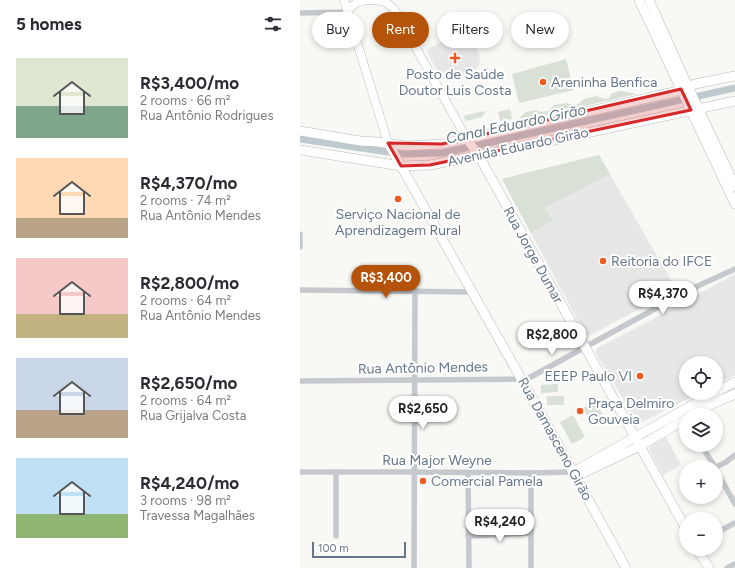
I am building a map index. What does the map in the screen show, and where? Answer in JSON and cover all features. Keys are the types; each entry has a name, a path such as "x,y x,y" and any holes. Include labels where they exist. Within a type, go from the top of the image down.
{"main road":[{"path":"639,0 735,186"},
{"path":"649,0 689,98 735,204"},
{"name":"Avenida Eduardo Girão","path":"300,131 360,141 392,150 406,146 442,144 473,148 689,98 735,76"},
{"name":"Avenida Eduardo Girão","path":"300,150 401,166 430,165 473,148 689,98 735,101"},
{"name":"Rua Jorge Dumar","path":"473,148 679,516"},
{"name":"Rua Damasceno Girão","path":"392,150 522,379 626,568"},
{"path":"723,388 735,382"},
{"path":"705,408 735,394"},
{"path":"638,441 702,400"},
{"path":"574,474 638,441 679,422"},
{"path":"701,556 709,568"}],"street":[{"path":"344,0 348,12"},
{"path":"348,12 349,8 353,5 366,0"},
{"name":"Rua Jorge Dumar","path":"366,0 384,1 394,9 473,148"},
{"path":"300,13 312,13"},
{"path":"359,48 392,150"},
{"path":"300,234 300,247"},
{"name":"Rua Antônio Mendes","path":"300,381 527,380 691,289 735,269"},
{"path":"300,290 472,292"},
{"path":"414,568 415,291"},
{"path":"723,464 735,455"},
{"name":"Rua Major Weyne","path":"300,472 468,472 574,474"},
{"path":"336,472 336,536"},
{"path":"468,472 469,568"},
{"path":"531,473 531,568"},
{"path":"723,482 735,504"},
{"path":"723,529 735,523"},
{"path":"468,536 531,533"},
{"path":"727,568 735,564"}],"highlighted area":[{"path":"681,89 691,110 430,165 401,166 388,143 442,144"}],"shaded area":[{"name":"Posto de Saúde Doutor Luis Costa","path":"437,44 437,48 477,48 480,56 479,65 475,71 442,79 426,50"},
{"name":"Areninha Benfica","path":"566,59 574,90 519,103 512,74"},
{"path":"621,91 637,94 517,120 526,112 535,110 541,112 548,111 554,105 567,103 574,105 578,104 584,99 597,96 604,99 609,98 612,93"},
{"path":"510,109 512,119 500,121 498,112"},
{"path":"484,111 485,114 482,117 466,121 463,116"},
{"name":"Reitoria do IFCE","path":"599,155 676,289 591,335 586,336 502,179"},
{"path":"599,155 610,174 544,208 553,220 531,233 502,179"},
{"path":"735,274 735,375 723,381 723,356 679,356 679,400 685,400 638,424 595,352 597,348"},
{"path":"558,384 558,392 541,393 541,385"},
{"path":"547,396 564,396 564,405 547,405"},
{"path":"595,401 602,414 590,421 583,408"},
{"path":"573,415 585,437 572,444 560,422"},
{"path":"666,437 679,461 679,466 663,475 649,449 650,446"}],"waterway":[{"name":"Canal Eduardo Girão","path":"300,139 402,154 443,153 735,88"}],"place":[{"name":"Posto de Saúde Doutor Luis Costa","path":"455,58"},
{"name":"Areninha Benfica","path":"543,82"},
{"name":"Serviço Nacional de Aprendizagem Rural","path":"398,199"},
{"name":"Reitoria do IFCE","path":"603,261"},
{"name":"EEEP Paulo VI","path":"640,376"},
{"name":"Praça Delmiro Gouveia","path":"580,411"},
{"name":"Comercial Pamela","path":"423,481"}]}
